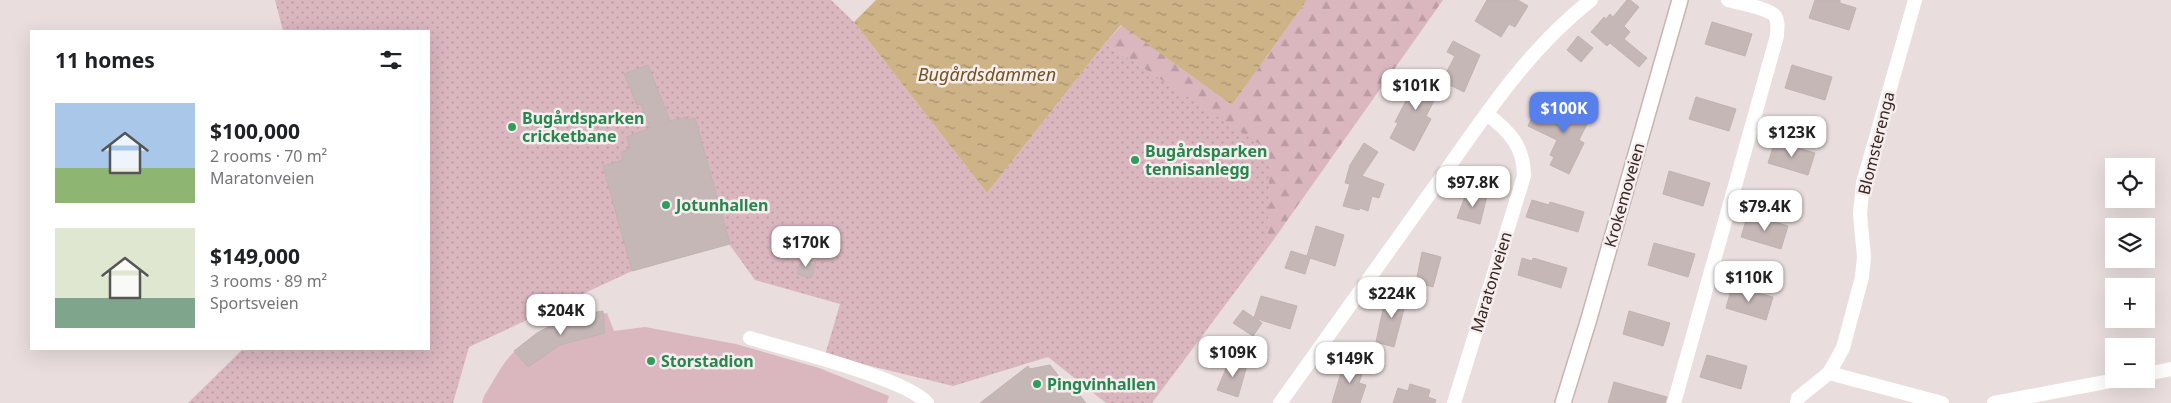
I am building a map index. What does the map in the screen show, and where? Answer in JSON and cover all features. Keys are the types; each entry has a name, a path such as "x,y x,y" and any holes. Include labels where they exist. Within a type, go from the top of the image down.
{"main road":[{"name":"Krokemoveien","path":"1566,399 1680,0"}],"street":[{"path":"1280,403 1527,61 1556,31 1591,0"},
{"path":"1674,403 1777,36 1778,24 1775,16 1769,11 1728,0"},
{"name":"Blomsterenga","path":"1797,403 1798,398 1829,373 1843,348 1862,277 1864,257 1860,214 1863,183 1915,0"},
{"name":"Maratonveien","path":"1454,403 1524,176 1524,163 1514,139 1506,129 1487,114"},
{"path":"750,338 871,375 905,388 927,403"},
{"path":"2155,372 2171,369"},
{"path":"1829,373 1942,403"},
{"path":"1994,403 2105,382"}],"green space":[{"path":"275,0 831,0 854,22 987,193 1105,43 1270,151 1267,249 1152,403 1106,403 1048,357 953,386 825,355 840,304 755,280 729,244 632,271 469,347 453,403 188,403 242,350 430,350 430,30 283,30"},
{"path":"1307,0 1443,0 1267,249 1269,151 1105,43 1122,25 1232,105"},
{"name":"Storstadion","path":"607,313 614,331 645,327 736,344 819,368 889,396 887,403 482,403 484,396 504,363 533,337 556,326 581,318"}],"water":[{"name":"Bugårdsdammen","path":"876,0 1307,0 1232,105 1121,25 987,193 854,22"}],"building":[{"path":"1487,0 1518,0 1528,6 1515,27 1509,24 1501,37 1475,21"},
{"path":"1627,0 1630,0 1639,7 1624,26 1630,32 1624,39 1647,58 1639,67 1610,43 1607,46 1591,32 1604,17 1606,19 1610,14 1613,17"},
{"path":"1815,0 1840,0 1840,3 1856,8 1849,30 1809,18"},
{"path":"1712,22 1752,34 1745,56 1705,44"},
{"path":"1578,36 1593,48 1581,62 1567,50"},
{"path":"1453,41 1480,55 1464,92 1442,81 1455,56 1447,52"},
{"name":"Jotunhallen","path":"648,65 670,121 686,117 687,120 695,118 730,244 632,271 603,166 623,160 621,152 630,149 627,137 650,128 641,104 637,105 624,74"},
{"path":"1792,65 1832,77 1825,100 1785,88"},
{"path":"1416,74 1426,79 1429,74 1444,82 1426,116 1431,119 1414,151 1390,138 1398,123 1395,122 1409,95 1404,91"},
{"path":"1696,97 1736,109 1729,131 1689,119"},
{"path":"1575,101 1594,110 1579,140 1584,143 1569,174 1550,165 1554,157 1550,155 1557,140 1528,126 1535,111 1561,123 1567,110 1570,112"},
{"path":"1775,141 1815,153 1808,175 1768,163"},
{"path":"1364,143 1378,152 1362,176 1384,184 1379,198 1372,196 1368,211 1343,206 1350,184 1345,183 1350,165"},
{"path":"1669,171 1710,183 1703,206 1663,194"},
{"path":"1467,191 1487,196 1480,224 1457,218"},
{"path":"1532,200 1549,205 1550,202 1584,212 1578,232 1526,217"},
{"path":"1748,214 1788,226 1781,249 1741,237"},
{"path":"1316,226 1344,235 1335,266 1310,258 1305,274 1285,268 1291,251 1307,256"},
{"path":"1654,243 1695,254 1688,277 1648,265"},
{"path":"1422,252 1441,257 1433,287 1416,282"},
{"path":"802,258 816,262 811,278 797,274"},
{"path":"1522,258 1532,261 1533,258 1567,268 1561,288 1518,275"},
{"path":"1397,286 1409,290 1394,347 1376,342 1384,305 1392,307"},
{"path":"1732,286 1773,297 1766,320 1726,308"},
{"path":"1261,296 1297,306 1290,329 1254,318"},
{"path":"1243,310 1262,323 1253,336 1233,323"},
{"path":"603,311 605,333 560,345 528,367 514,351 537,333 556,323 579,315"},
{"path":"1629,311 1670,323 1663,346 1623,334"},
{"path":"1707,355 1747,366 1741,389 1700,377"},
{"path":"1230,359 1247,365 1238,397 1217,390"},
{"path":"1345,359 1365,365 1359,383 1366,385 1360,403 1332,403"},
{"name":"Pingvinhallen","path":"1050,365 1065,384 1070,383 1086,403 980,403 1028,366 1030,369"},
{"path":"1614,382 1667,397 1665,403 1608,403"},
{"path":"1410,384 1430,390 1428,397 1436,400 1435,403 1393,403 1398,388 1408,391"}],"place":[{"name":"Bugårdsparken cricketbane","path":"512,127"},
{"name":"Bugårdsparken tennisanlegg","path":"1135,160"},
{"name":"Jotunhallen","path":"666,205"},
{"name":"Storstadion","path":"651,361"},
{"name":"Pingvinhallen","path":"1037,384"}]}
